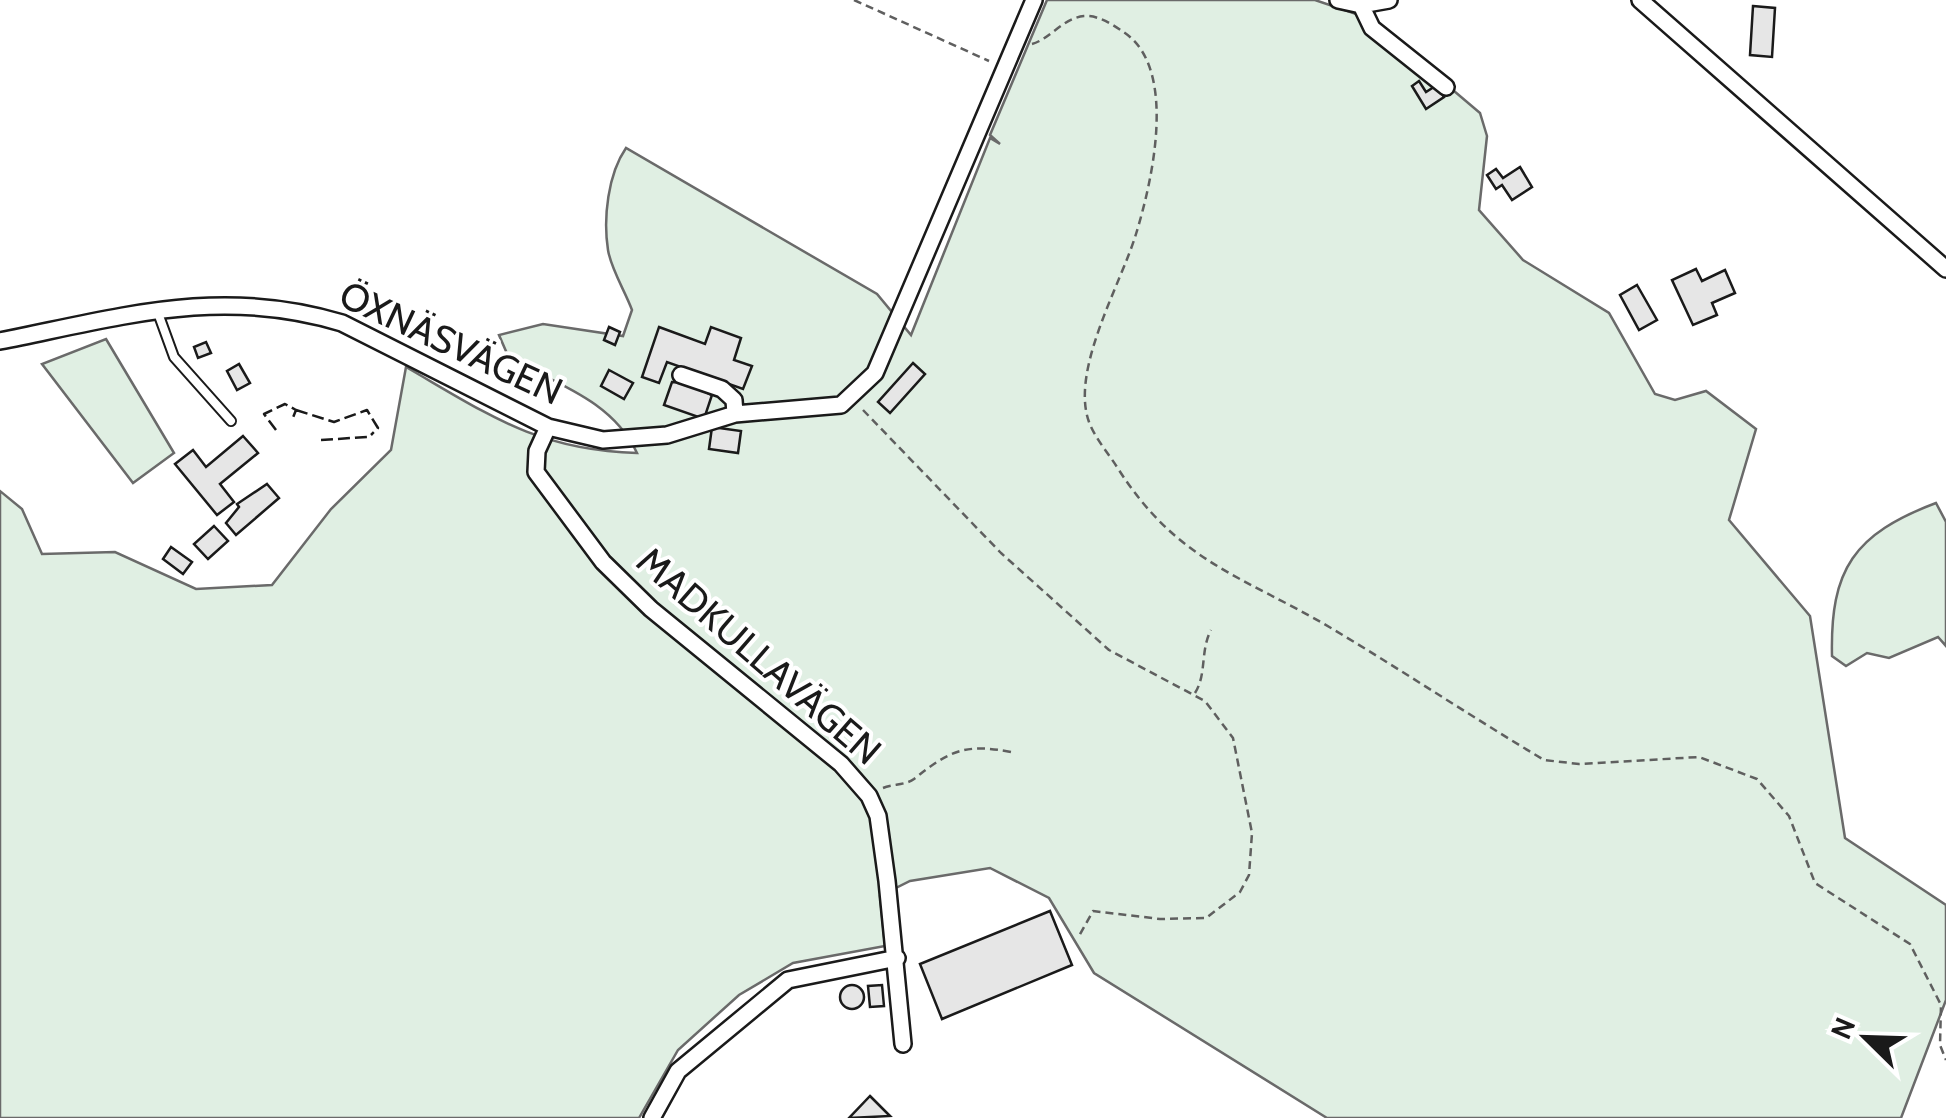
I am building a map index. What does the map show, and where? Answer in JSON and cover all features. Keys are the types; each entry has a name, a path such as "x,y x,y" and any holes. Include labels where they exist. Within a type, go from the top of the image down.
{"street":[{"path":"854,396 881,359 1034,0"},
{"path":"1338,0 1361,5 1389,0"},
{"path":"1640,0 1946,268"},
{"path":"1361,5 1372,28 1446,87"},
{"name":"ÖXNÄSVÄGEN","path":"0,341 157,308 229,303 306,312 342,323 548,427 603,440 667,435 735,414 841,405 854,396"},
{"path":"681,374 722,389 734,400 735,414"},
{"name":"MADKULLAVÄGEN","path":"548,427 537,452 536,472 603,562 651,609 842,764 869,796 878,816 903,1044"},
{"path":"652,1118 678,1072 788,980 896,958"}],"lane":[{"path":"157,308 174,356 232,422"}],"path":[{"path":"854,0 1005,68"},
{"path":"1016,41 1037,44 1074,18 1098,18 1135,40 1152,75 1156,133 1148,182 1136,234 1090,368 1085,403 1090,424 1148,512 1220,572 1326,625 1544,760 1580,764 1699,757 1757,779 1789,816 1815,883 1910,944 1941,1004 1940,1045 1946,1060"},
{"path":"854,396 882,433 938,482 1001,553 1109,650 1195,695 1220,717 1241,764 1252,832 1244,885 1206,918 1160,919 1093,911 1080,936"},
{"path":"1195,695 1202,682 1201,656 1210,630"},
{"path":"869,796 886,786 912,781 927,766 958,748 1011,752"}],"green space":[{"path":"1047,0 1315,0 1368,18 1480,113 1487,136 1479,210 1523,260 1609,313 1655,394 1675,400 1706,391 1756,429 1729,520 1810,616 1845,838 1946,905 1946,1000 1901,1118 1327,1118 1094,973 1049,898 990,868 910,881 880,896 885,946 793,963 739,995 678,1050 639,1118 0,1118 0,491 22,509 42,554 115,552 196,589 272,585 331,509 391,450 406,367 515,427 570,445 637,453 627,435 599,407 509,358 499,335 543,324 623,336 632,310 610,257 606,224 611,183 626,148 877,294 911,335 990,138 1000,144 990,135"},
{"path":"106,339 174,453 133,483 42,364"},
{"path":"1936,503 1946,522 1946,646 1938,637 1889,658 1867,653 1846,666 1832,656 1833,626 1842,578 1852,558 1885,528"}],"building":[{"path":"1753,6 1775,8 1772,57 1750,55"},
{"path":"1419,81 1426,92 1437,85 1444,97 1426,109 1412,86"},
{"path":"1520,167 1532,187 1512,200 1502,185 1496,189 1487,175 1496,169 1503,178"},
{"path":"1696,269 1702,281 1725,270 1735,293 1712,303 1717,315 1693,325 1672,280"},
{"path":"1637,285 1657,320 1639,330 1620,295"},
{"path":"609,327 620,332 615,345 604,340"},
{"path":"659,327 705,344 711,327 741,338 734,360 752,366 743,389 667,362 659,383 642,377"},
{"path":"206,342 211,353 198,358 194,347"},
{"path":"913,363 925,374 890,413 878,402"},
{"path":"239,364 250,383 237,390 227,371"},
{"path":"609,370 633,383 624,399 601,386"},
{"path":"672,382 687,383 712,395 704,419 664,405"},
{"path":"712,427 741,431 738,453 709,449"},
{"path":"243,436 258,453 220,484 234,502 217,515 175,464 193,450 206,467"},
{"path":"267,484 279,498 236,535 226,523 239,507 237,504"},
{"path":"214,526 228,541 208,559 194,544"},
{"path":"171,547 192,562 183,574 163,559"},
{"path":"1050,911 1072,965 942,1019 920,964"},
{"path":"852,985 864,997 852,1009 840,997"},
{"path":"882,985 884,1006 870,1007 868,986"},
{"path":"870,1096 890,1116 849,1118"}],"fence":[{"path":"276,430 264,414 285,404 296,410 292,420"},
{"path":"296,410 334,422 367,410 378,428 371,435"},
{"path":"321,440 367,437"}]}
